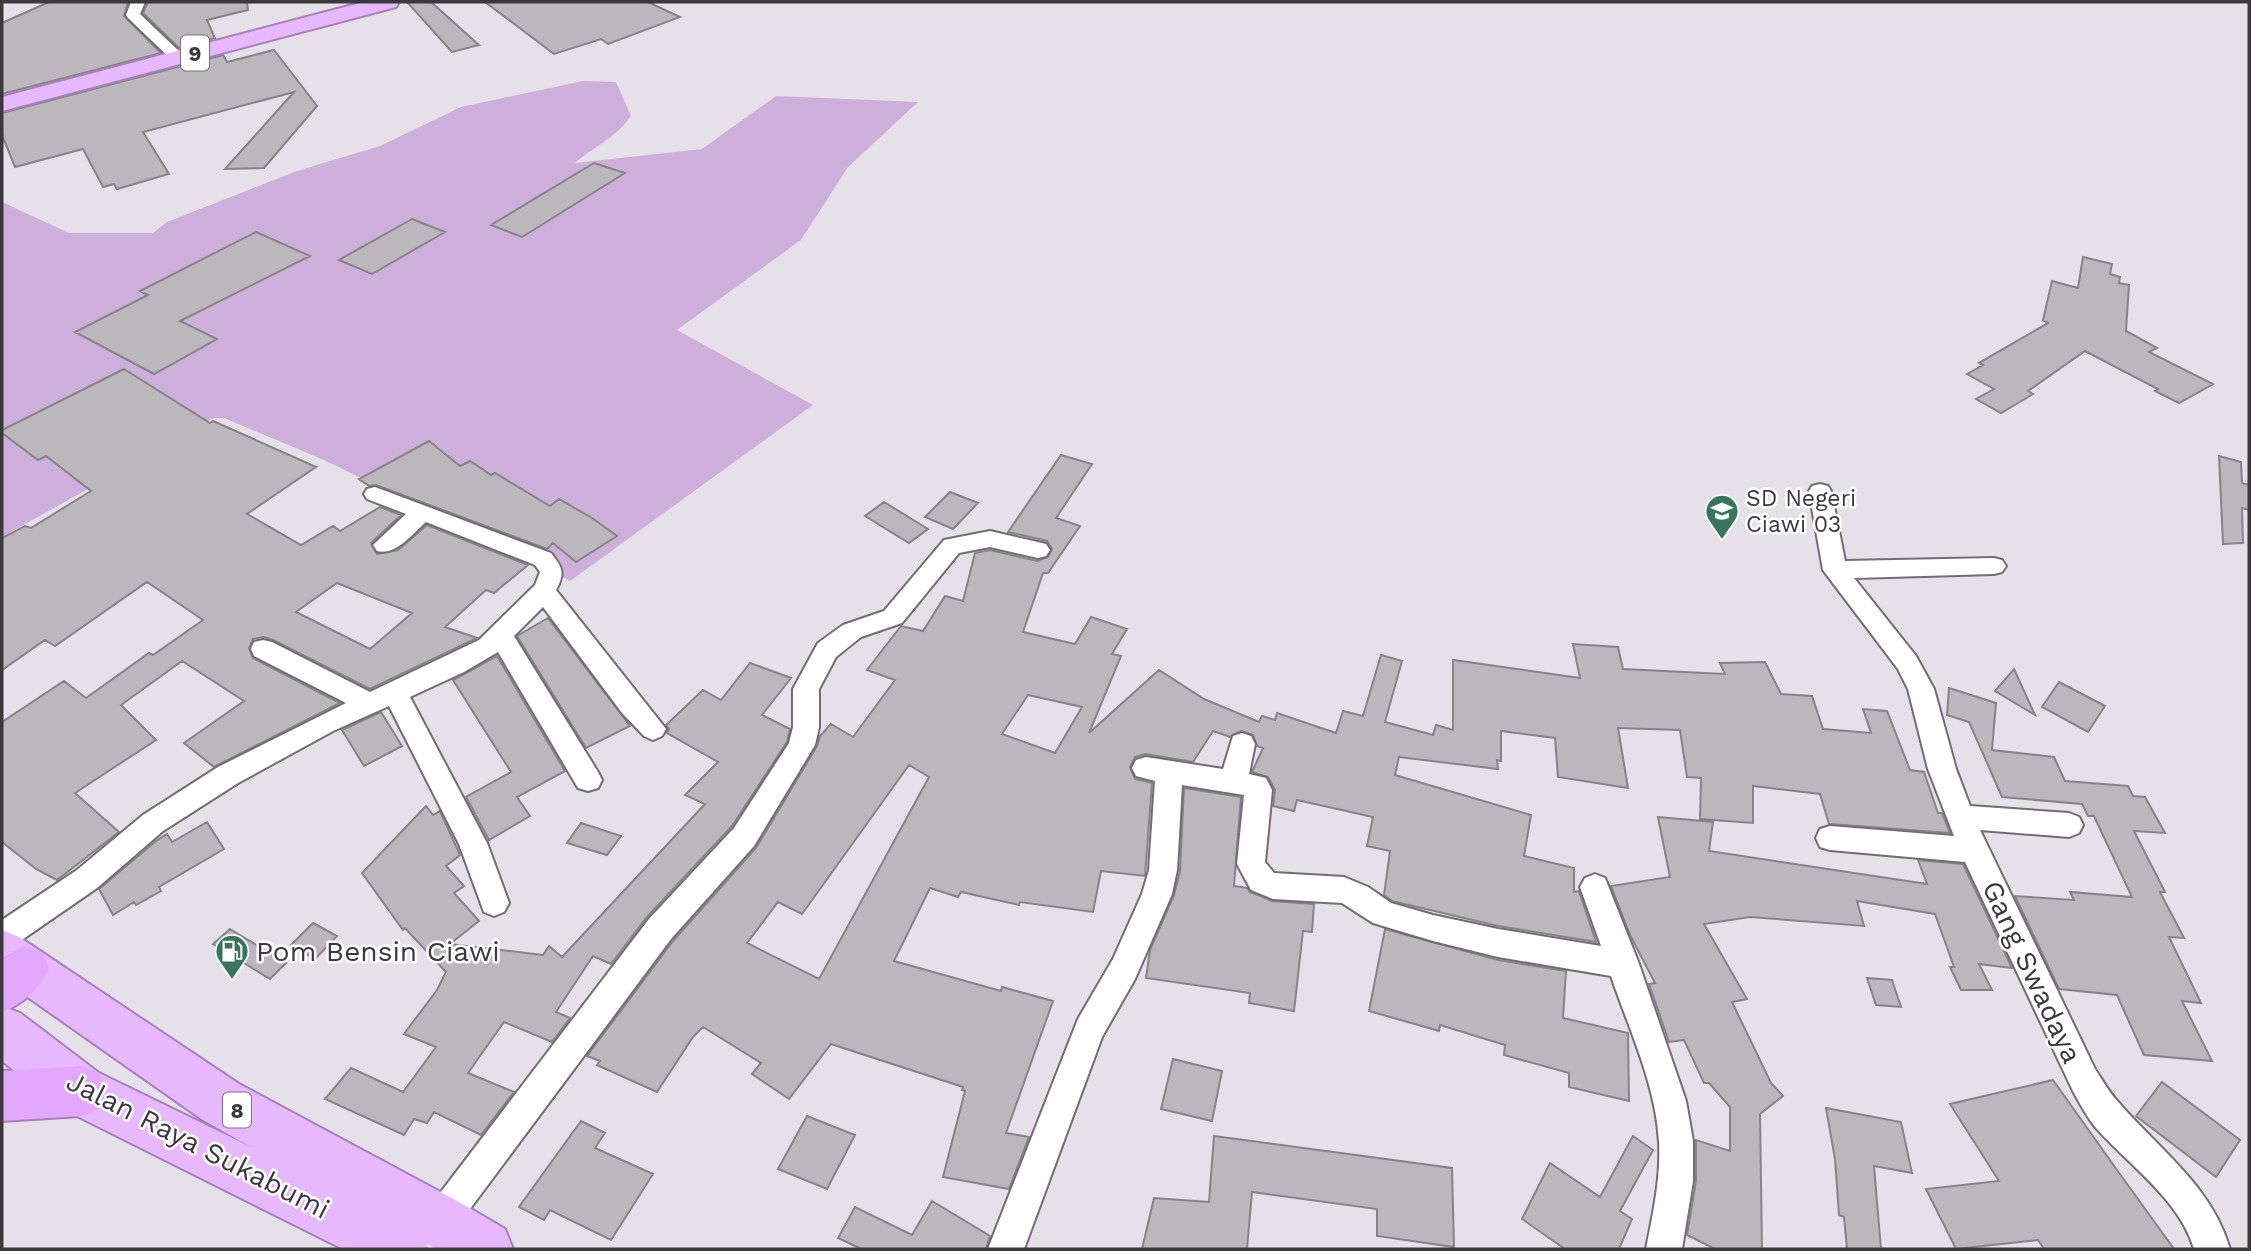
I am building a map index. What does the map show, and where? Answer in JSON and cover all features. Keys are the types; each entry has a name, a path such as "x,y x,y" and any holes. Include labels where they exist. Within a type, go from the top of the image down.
{"highway":[{"name":"9","path":"2,104 388,2"},
{"name":"Jalan Raya Sukabumi","path":"8,961 423,1240"},
{"name":"Jalan Raya Sukabumi","path":"2,1030 81,1091 423,1240 485,1249"},
{"path":"2,1096 81,1091"}],"street":[{"path":"138,2 133,15 177,58"},
{"path":"1820,491 1835,570 1994,566"},
{"path":"8,961 87,879 177,806 262,755 471,657 501,636 544,591 552,576 552,570 543,559 510,549 480,533 375,494"},
{"path":"385,545 423,512"},
{"path":"423,1240 660,929 744,837 802,745 806,727 806,689 827,650 852,631 893,617 952,546 989,539 1038,550"},
{"name":"Gang Swadaya","path":"1835,570 1907,663 1921,689 1942,769 1975,850 2084,1080 2106,1114 2195,1209 2210,1236 2212,1249"},
{"path":"544,591 631,706 653,729"},
{"path":"501,636 588,780"},
{"path":"263,649 369,703"},
{"path":"395,693 472,843 494,903"},
{"path":"1234,780 1242,744"},
{"path":"1006,1249 1089,1030 1124,969 1157,894 1163,870 1158,770 1252,783 1258,790 1251,864 1261,881 1273,886 1344,890 1359,896 1384,914 1433,928 1498,943 1624,964"},
{"path":"1962,817 2069,825"},
{"path":"1830,838 1975,850"},
{"path":"1595,887 1670,1101 1676,1181 1664,1249"}],"shaded area":[{"path":"583,81 616,82 631,116 611,137 575,163 702,149 776,96 918,102 848,167 801,240 677,330 813,405 570,581 324,460 224,418 213,418 119,475 106,479 2,537 2,202 69,233 153,233 167,222 297,171 380,146 461,107"}],"building":[{"path":"49,2 128,2 124,16 161,53 2,94 2,23"},
{"path":"148,2 247,2 248,10 207,20 215,38 179,48 143,13"},
{"path":"407,2 431,2 479,45 452,52"},
{"path":"485,2 648,2 680,17 608,44 601,39 554,54"},
{"path":"274,50 317,106 264,168 225,169 294,92 143,132 169,174 117,189 114,184 103,187 83,149 15,167 2,135 2,113 223,55 227,62"},
{"path":"594,163 625,173 522,237 491,225"},
{"path":"412,219 445,232 372,274 339,260"},
{"path":"256,232 310,256 180,321 217,339 154,374 75,332 148,295 140,291"},
{"path":"2083,257 2112,264 2110,274 2120,277 2119,283 2129,285 2126,331 2157,348 2149,352 2213,384 2179,403 2085,351 2028,391 2033,394 2001,413 1976,399 1994,389 1967,374 1983,365 1979,363 2048,323 2043,320 2052,281 2078,288"},
{"path":"124,369 210,423 213,421 316,467 247,514 301,545 333,526 340,531 380,507 401,515 371,543 377,554 398,550 427,525 528,565 494,593 486,590 445,627 477,638 370,689 273,640 264,637 253,639 249,648 253,658 340,703 214,767 184,743 244,701 182,661 121,705 156,740 75,793 119,832 57,880 36,869 2,842 2,722 64,681 86,698 149,653 153,655 203,620 147,582 55,646 45,640 2,670 2,538 25,526 31,528 91,491 46,456 38,460 2,433 2,430","holes":["337,583 412,613 370,649 296,612"]},
{"path":"429,441 460,466 470,461 550,506 559,499 617,536 576,562 553,543 547,549 376,485 369,486 359,479"},
{"path":"1061,455 1092,464 1056,518 1080,526 1048,573 1043,573 1023,632 1075,644 1091,617 1127,629 1112,654 1121,656 1089,733 1159,670 1204,699 1259,722 1262,716 1275,720 1277,713 1336,733 1343,711 1363,716 1381,655 1402,661 1385,722 1433,735 1436,725 1453,730 1453,660 1580,678 1573,644 1618,647 1623,669 1725,674 1720,663 1765,662 1781,694 1812,696 1823,729 1871,733 1863,709 1887,711 1910,770 1924,772 1938,813 1942,813 1950,833 1829,824 1820,794 1753,786 1753,823 1700,819 1701,778 1687,777 1680,730 1618,728 1628,788 1558,777 1555,738 1501,731 1501,761 1497,760 1498,769 1399,757 1395,775 1531,815 1524,856 1574,868 1574,892 1579,891 1596,942 1498,926 1392,901 1384,895 1390,851 1367,846 1373,817 1297,800 1294,811 1273,806 1275,790 1268,777 1252,772 1263,748 1257,746 1253,735 1241,731 1230,737 1213,731 1193,762 1145,754 1135,757 1130,767 1135,779 1152,783 1145,876 1101,871 1093,912 1020,902 1019,905 961,892 958,897 930,888 894,961 1001,991 1002,987 1053,1001 1006,1133 1029,1137 1009,1189 943,1177 965,1091 962,1090 963,1087 831,1044 789,1099 752,1074 761,1063 703,1027 693,1037 657,1092 597,1065 600,1061 587,1056 673,941 756,848 817,746 820,736 831,724 853,737 895,680 867,670 901,626 923,631 945,596 963,601 975,553 990,550 1037,561 1048,557 1052,549 1047,541 1008,532","holes":["1028,695 1082,707 1055,753 1002,734","909,765 929,777 819,979 747,943 778,902 802,914"]},
{"path":"2219,456 2241,462 2242,483 2249,485 2249,510 2242,508 2243,543 2223,544"},
{"path":"950,492 978,503 953,529 925,517"},
{"path":"884,502 928,529 909,543 865,516"},
{"path":"548,618 630,726 586,748 517,636"},
{"path":"497,656 565,771 517,797 530,816 489,840 466,797 511,772 453,680"},
{"path":"750,663 791,678 762,715 790,729 787,742 732,826 647,917 611,964 593,956 556,1012 570,1018 552,1042 504,1022 468,1073 514,1092 481,1135 434,1112 427,1123 414,1119 404,1135 325,1099 351,1068 403,1092 436,1047 404,1034 437,990 446,972 405,928 403,930 362,873 426,806 433,815 440,811 460,855 446,866 464,886 454,893 479,921 450,944 543,955 549,946 562,957 705,804 685,795 718,762 667,733 669,729 666,725 703,690 721,700"},
{"path":"2014,669 2035,715 1995,691"},
{"path":"2059,682 2105,706 2088,732 2042,707"},
{"path":"1949,688 1996,703 1992,750 2054,757 2065,781 2128,786 2133,796 2145,797 2165,833 2134,831 2165,892 2160,892 2184,938 2169,937 2201,1003 2182,1001 2212,1061 2144,1055 2117,995 2059,989 2015,896 2074,900 2070,892 2132,897 2094,816 2088,816 2082,804 2002,797 1969,722 1947,715"},
{"path":"381,712 402,746 364,766 342,730"},
{"path":"1184,788 1241,797 1234,886 1247,888 1250,892 1272,901 1314,904 1312,932 1303,931 1294,1011 1249,1003 1250,993 1146,978 1150,950 1174,895 1180,871"},
{"path":"1658,817 1713,822 1709,851 1927,884 1918,860 1963,864 2012,968 1979,964 1992,990 1961,990 1950,967 1954,967 1935,914 1857,901 1864,926 1750,917 1704,924 1747,999 1732,1002 1771,1083 1783,1096 1760,1114 1762,1249 1715,1249 1687,1235 1696,1181 1696,1140 1730,1151 1730,1107 1709,1083 1704,1083 1684,1040 1669,1042 1649,984 1655,983 1630,935 1611,886 1670,877"},
{"path":"207,822 224,849 159,887 161,891 136,905 134,902 113,915 99,889 167,834 172,842"},
{"path":"581,823 621,836 607,855 567,843"},
{"path":"313,923 337,936 315,959 291,945"},
{"path":"230,929 286,963 270,979 213,944"},
{"path":"1385,929 1498,960 1566,971 1563,1018 1628,1033 1629,1101 1569,1087 1569,1073 1504,1055 1505,1045 1440,1025 1439,1031 1369,1011"},
{"path":"1867,978 1892,980 1901,1007 1876,1005"},
{"path":"1173,1059 1222,1071 1212,1121 1161,1109"},
{"path":"2053,1080 2174,1249 2044,1249 2038,1240 1956,1249 1926,1189 1999,1181 1950,1104"},
{"path":"2162,1082 2240,1140 2216,1177 2136,1116"},
{"path":"1826,1108 1901,1122 1912,1173 1874,1166 1881,1249 1847,1249 1844,1217 1839,1215 1835,1159"},
{"path":"807,1116 855,1135 827,1189 778,1169"},
{"path":"581,1121 605,1133 595,1148 653,1174 611,1240 550,1210 544,1220 519,1207"},
{"path":"1214,1136 1452,1168 1454,1247 1377,1236 1377,1209 1252,1192 1247,1249 1142,1249 1154,1198 1209,1202"},
{"path":"1633,1136 1653,1150 1620,1211 1632,1219 1619,1249 1565,1249 1522,1219 1550,1163 1600,1197"},
{"path":"932,1201 990,1236 986,1249 861,1249 838,1238 855,1207 912,1235"}],"place":[{"name":"SD Negeri Ciawi 03","path":"1722,541"},
{"name":"Pom Bensin Ciawi","path":"232,981"}]}
